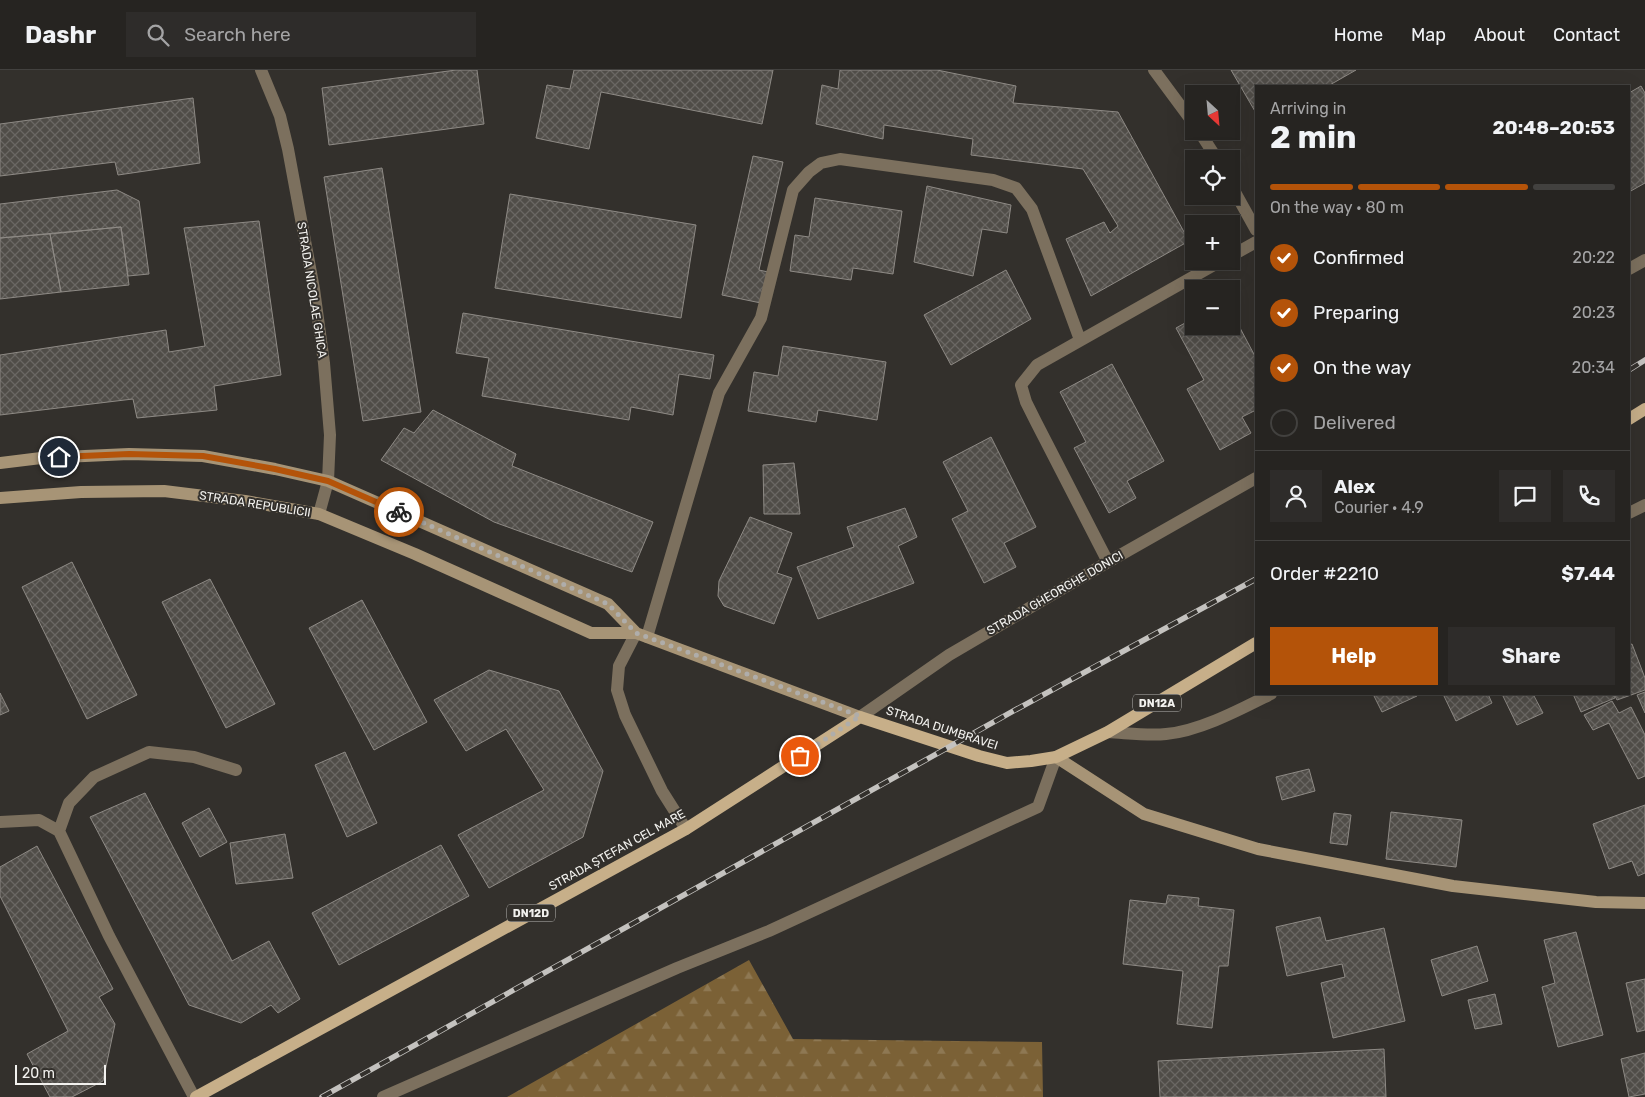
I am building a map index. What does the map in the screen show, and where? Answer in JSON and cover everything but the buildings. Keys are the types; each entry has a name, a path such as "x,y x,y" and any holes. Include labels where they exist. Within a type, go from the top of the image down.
{"main road":[{"path":"1630,418 1645,409"},
{"name":"STRADA DUMBRAVEI","path":"860,716 979,756 1007,763 1031,762 1056,757 1108,732 1255,644"},
{"name":"STRADA ȘTEFAN CEL MARE","path":"195,1097 686,828 860,716"}],"street":[{"name":"STRADA NICOLAE GHICA","path":"261,70 280,116 288,149 314,289 324,363 329,426 328,481 319,514"},
{"path":"1154,70 1185,112"},
{"path":"686,828 662,791 625,715 617,690 619,666 642,635 719,393 761,318 793,190 809,172 821,163 840,159 993,180 1016,188 1032,209 1080,340"},
{"path":"1240,201 1255,228"},
{"path":"1240,251 1255,243"},
{"path":"1630,268 1645,260"},
{"path":"1108,562 1026,402 1021,385 1037,365 1205,270"},
{"name":"STRADA REPUBLICII","path":"0,463 41,458 129,454 203,456 328,481 608,604 642,635"},
{"name":"STRADA GHEORGHE DONICI","path":"860,716 949,655 1255,479"},
{"name":"STRADA REPUBLICII","path":"0,498 81,492 164,491 245,501 319,514 416,554 591,634 642,635 860,716"},
{"path":"1630,512 1645,505"},
{"path":"1108,732 1166,734 1200,726 1269,695"},
{"path":"59,831 69,804 94,776 149,752 194,757 236,770"},
{"path":"383,1097 677,968 769,931 1038,807 1056,757 1144,814 1258,849 1453,886 1596,902 1645,903"},
{"path":"0,822 39,820 59,831 109,936 195,1097"}],"green space":[{"path":"749,960 793,1039 1042,1042 1043,1097 507,1097"}],"railway":[{"path":"1630,369 1645,360"},
{"path":"322,1097 1017,709 1255,580"}],"way so far":[{"path":"399,512 608,604 636,633 860,716 800,756"}],"route":[{"path":"59,457 129,454 203,456 328,481 399,512"}]}
